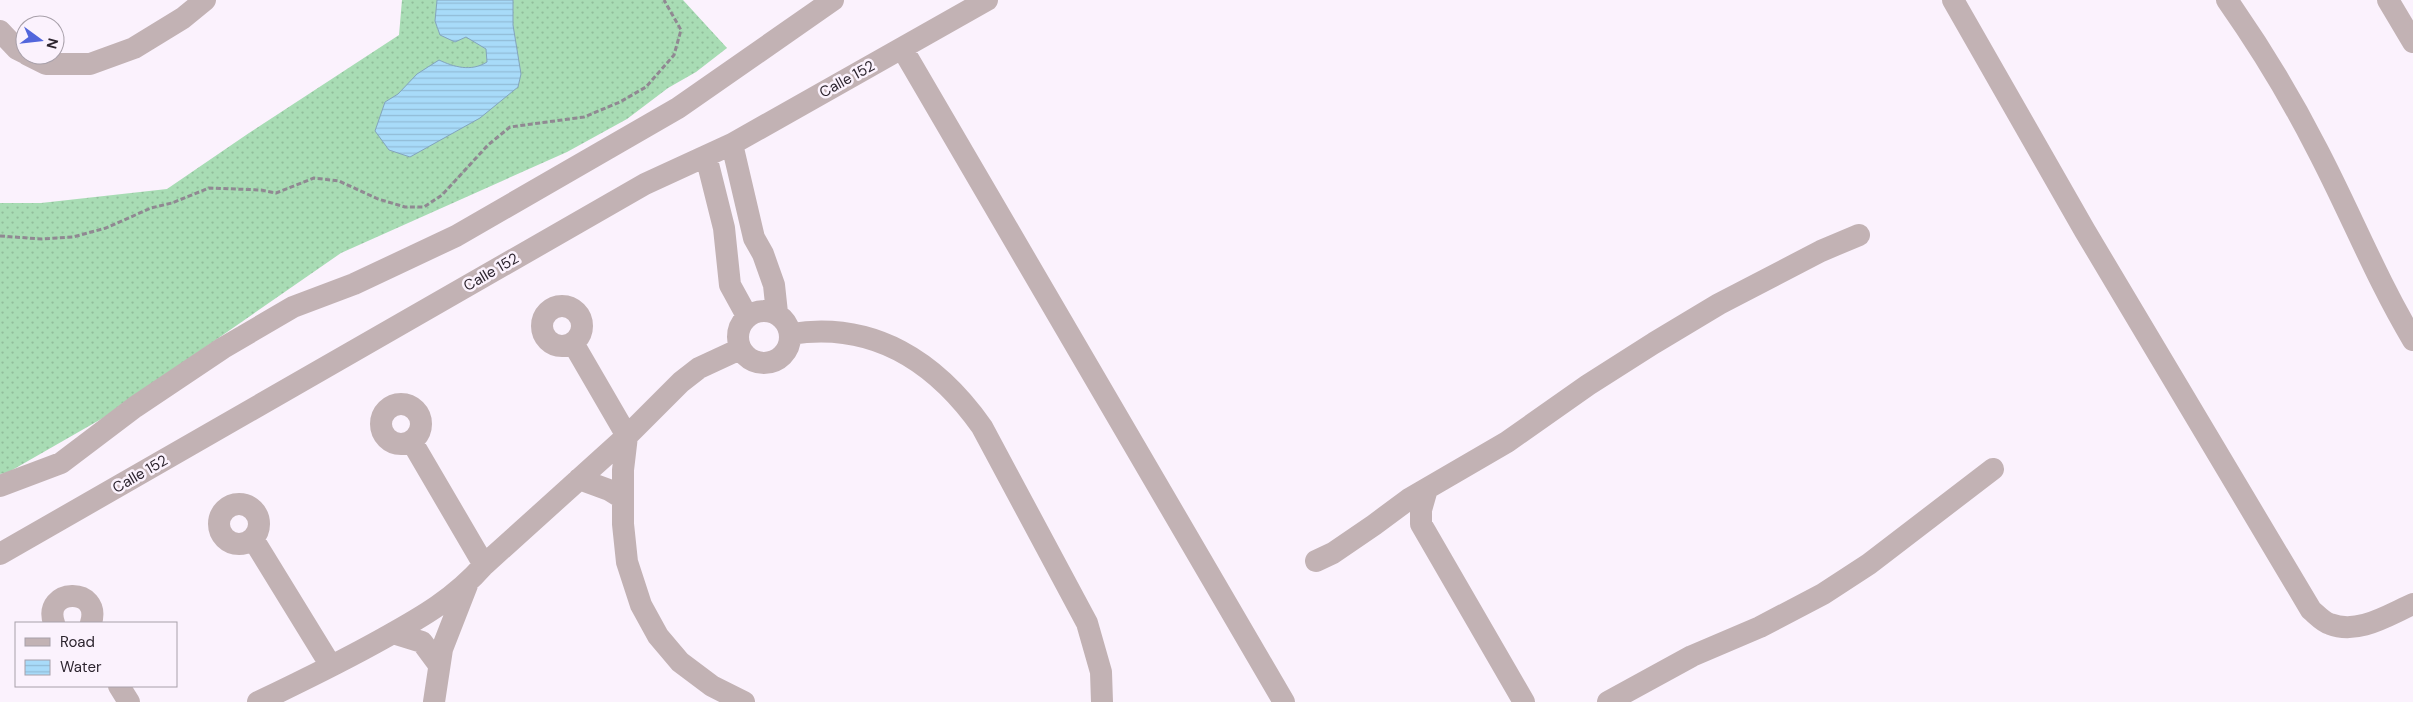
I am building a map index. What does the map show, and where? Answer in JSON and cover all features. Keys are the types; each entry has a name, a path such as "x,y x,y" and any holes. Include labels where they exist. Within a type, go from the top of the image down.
{"street":[{"path":"65,64 90,64 134,48 183,18 205,0"},
{"path":"0,486 61,463 135,406 223,348 293,306 354,284 456,236 678,108 834,0"},
{"name":"Calle 152","path":"0,554 645,184 732,144 987,0"},
{"path":"1953,0 2085,231 2311,610 2330,624 2354,627 2368,625 2413,604"},
{"path":"2227,0 2252,35 2317,149 2390,302 2413,340"},
{"path":"2388,0 2413,42"},
{"path":"0,31 15,47"},
{"path":"902,48 1284,702"},
{"path":"732,144 754,238 763,254 774,285 777,313"},
{"path":"706,156 724,228 730,285 747,316"},
{"path":"1316,561 1333,553 1387,516 1408,499 1507,442 1588,385 1719,304 1821,251 1859,235"},
{"path":"761,310 777,313 784,319 791,334 785,353 771,362 753,361 740,350 738,332 747,316 761,310"},
{"path":"791,334 808,331 838,331 865,336 893,347 919,362 942,378 964,400 982,427 1086,623 1101,672 1102,702"},
{"path":"573,343 627,436 622,498 627,562 641,605 658,636 680,662 712,686 744,702"},
{"path":"258,702 393,633 429,613 467,586 484,565 627,436 687,378 699,368 740,350"},
{"path":"412,442 484,565"},
{"path":"1608,702 1692,656 1760,627 1823,594 1869,564 1993,469"},
{"path":"579,479 609,490 622,498"},
{"path":"1427,488 1421,510 1421,524 1524,702"},
{"path":"1387,516 1403,518 1421,524"},
{"path":"253,539 331,666"},
{"path":"434,702 442,649 467,586"},
{"path":"54,622 52,613 55,606 59,601 70,596 83,598 88,602 93,614 92,622"},
{"path":"393,633 422,642 439,665"},
{"path":"120,687 129,702"}],"path":[{"path":"0,236 42,239 73,237 106,228 151,208 172,204 209,188 252,189 276,193 314,178 339,181 378,200 405,207 424,207 442,195 488,144 510,127 584,117 620,102 646,87 674,55 681,30 664,0"}],"green space":[{"path":"402,0 683,0 727,48 696,72 668,88 627,119 567,152 341,253 103,418 7,473 0,474 0,203 41,203 167,189 399,35"}],"water":[{"path":"437,0 513,0 513,25 521,74 518,87 480,118 410,157 389,150 375,131 385,102 398,94 417,74 439,60 451,65 469,68 487,62 486,49 466,37 455,42 440,35 435,21"}]}
